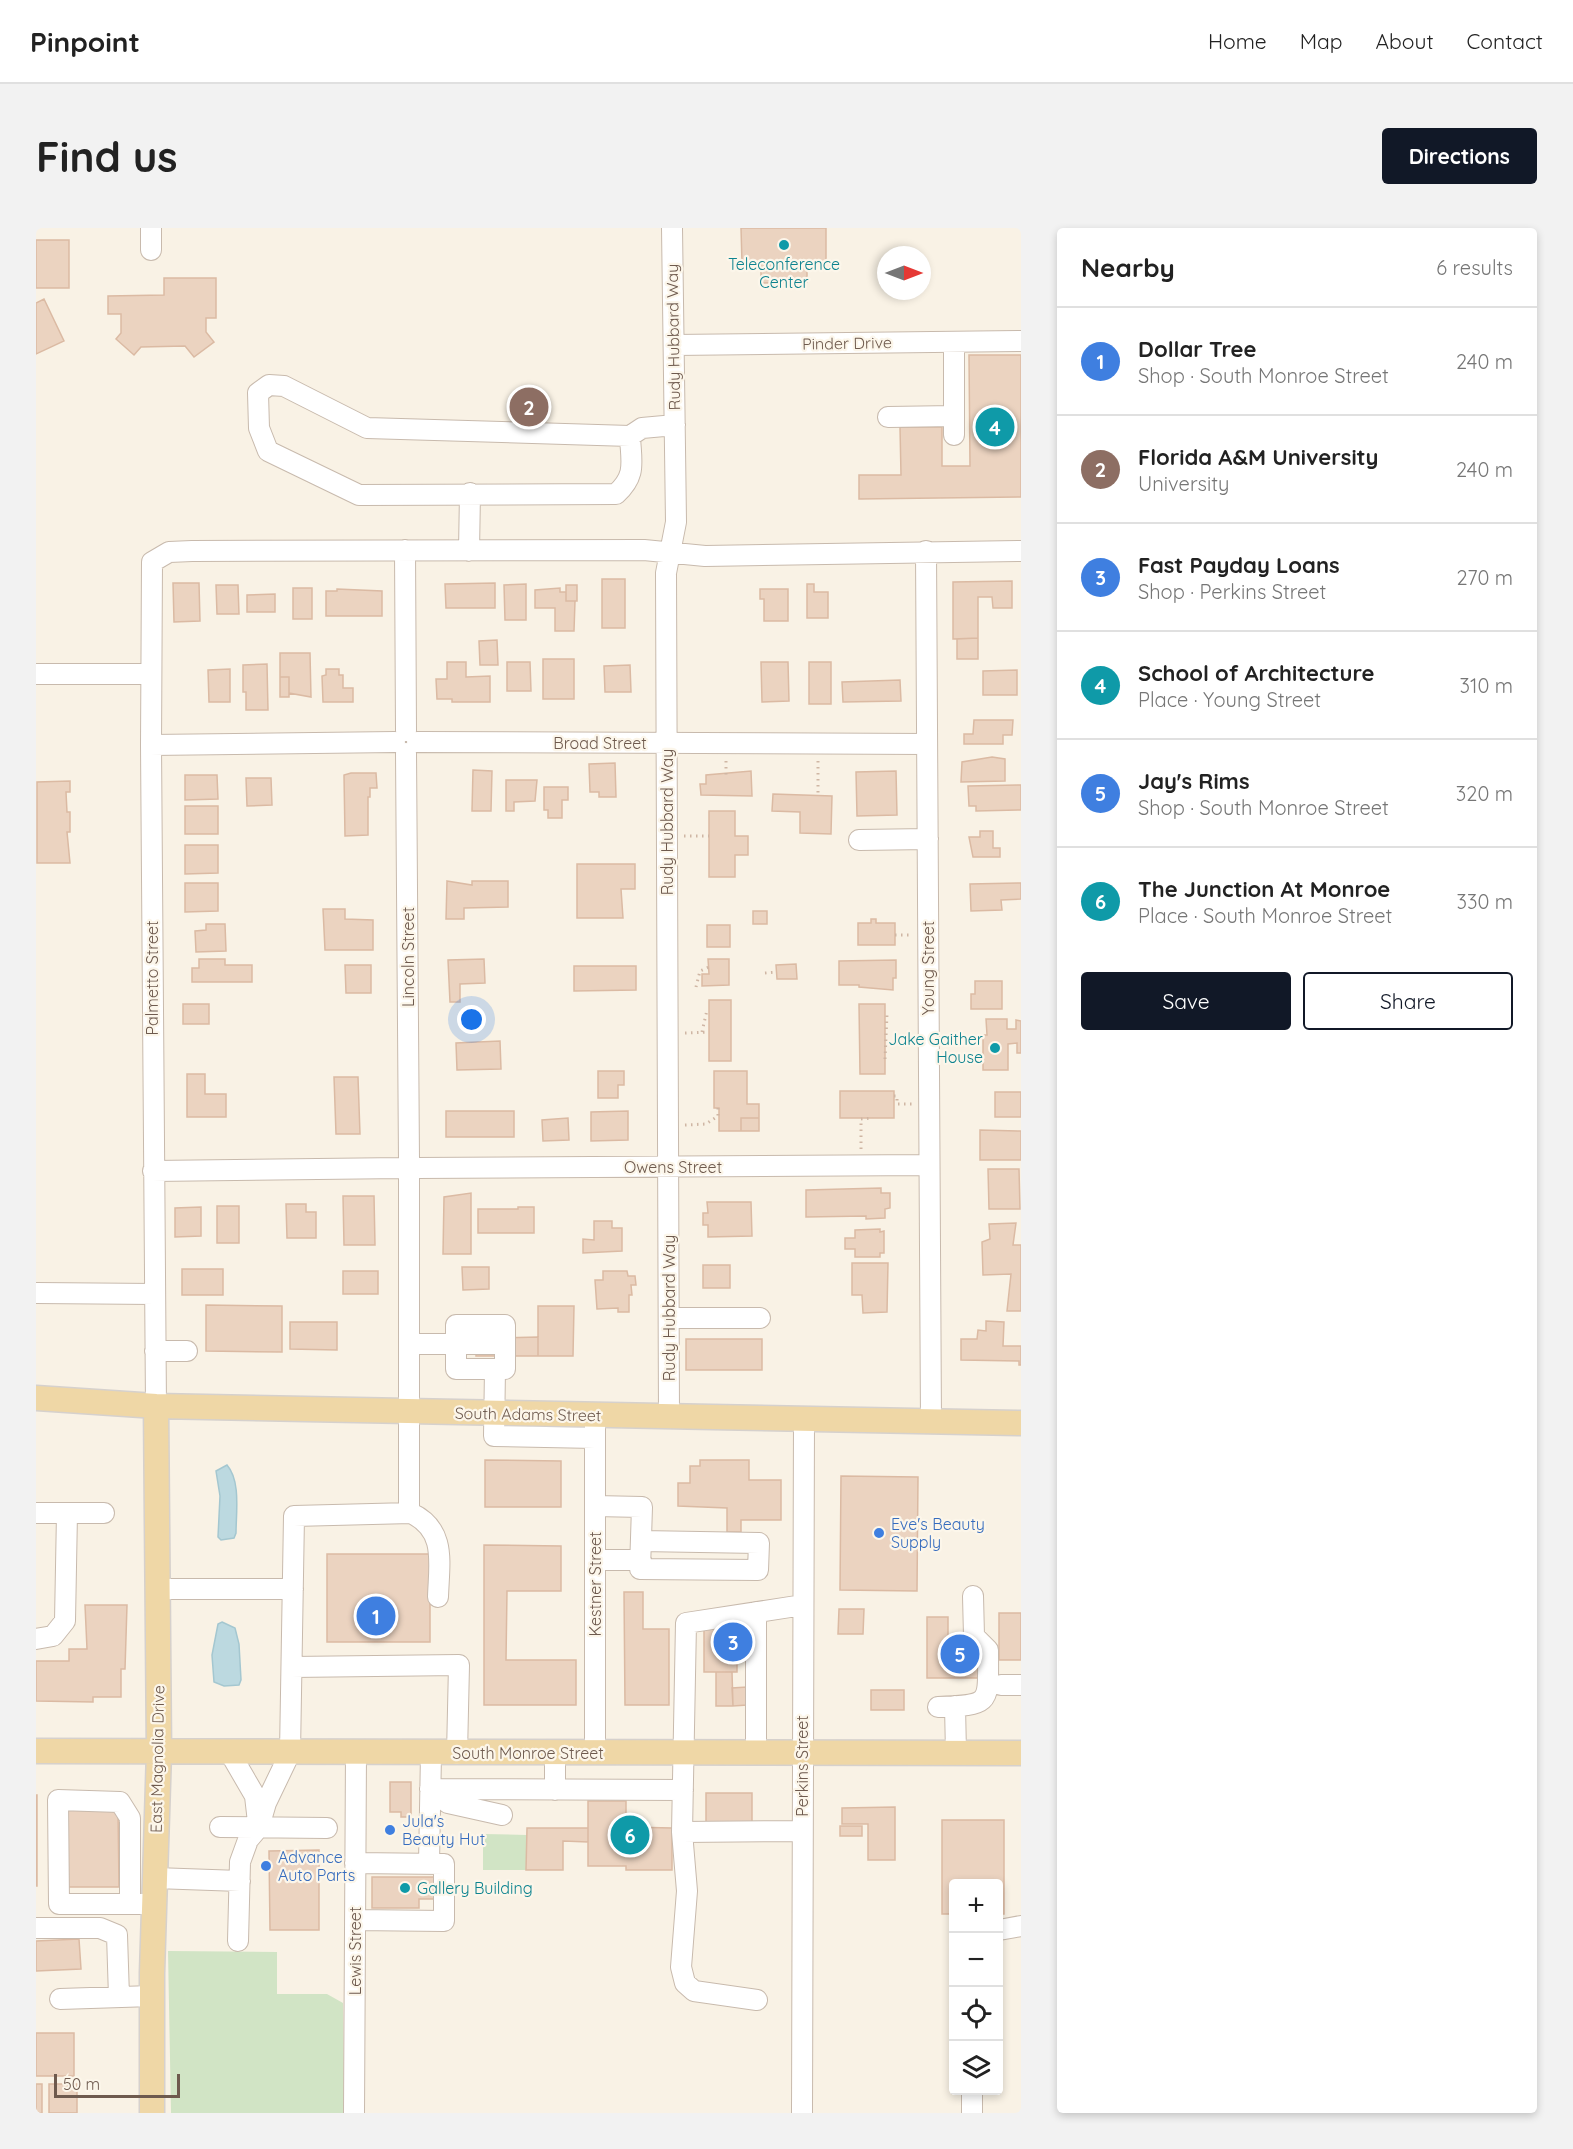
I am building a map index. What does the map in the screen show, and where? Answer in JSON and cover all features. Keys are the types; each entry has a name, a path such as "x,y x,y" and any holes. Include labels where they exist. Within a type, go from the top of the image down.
{"main road":[{"name":"South Adams Street","path":"36,1398 156,1406 494,1413 521,1425 584,1427 669,1417 1021,1423"},
{"name":"East Magnolia Drive","path":"152,2113 152,1996 159,1752 156,1406"},
{"name":"South Monroe Street","path":"36,1751 356,1754 1021,1753"}],"street":[{"path":"151,228 151,250"},
{"name":"Rudy Hubbard Way","path":"669,1417 666,573 676,522 672,228"},
{"name":"Pinder Drive","path":"674,345 1021,341"},
{"path":"888,417 954,425 954,342"},
{"path":"630,436 632,474 628,483 616,494 359,495 268,451 259,428 258,393 269,385 284,386 367,428 630,436 642,428 675,425"},
{"path":"469,551 470,494"},
{"name":"Palmetto Street","path":"156,1406 151,745 151,579 153,562 161,555 192,550 405,550"},
{"path":"405,550 670,552 705,556 1021,551"},
{"name":"Lincoln Street","path":"405,550 409,1513"},
{"name":"Young Street","path":"926,551 931,1422"},
{"path":"36,674 151,674"},
{"name":"Broad Street","path":"151,745 406,742 927,744"},
{"path":"859,840 928,839"},
{"name":"Owens Street","path":"153,1172 929,1165"},
{"path":"36,1293 155,1294"},
{"path":"669,1318 760,1318"},
{"path":"409,1344 456,1344 505,1344 505,1369 456,1369 456,1344"},
{"path":"155,1351 187,1351"},
{"path":"494,1413 495,1369"},
{"name":"Perkins Street","path":"802,2113 804,1420"},
{"name":"Kestner Street","path":"584,1427 595,1506 595,1753"},
{"path":"595,1506 642,1507 641,1550 640,1569 758,1570 759,1543 641,1550 595,1560"},
{"path":"36,1513 104,1513"},
{"path":"36,1639 52,1636 65,1621 67,1513"},
{"path":"238,1941 240,1863 248,1839 259,1827 266,1803 290,1753 294,1516 409,1513 425,1520 434,1531 439,1555 438,1598"},
{"path":"158,1589 293,1589"},
{"path":"956,1753 946,1707 972,1706 981,1702 988,1691 988,1650 974,1636 973,1596"},
{"path":"757,2000 694,1991 685,1983 681,1967 687,1891 682,1833 686,1623 803,1605"},
{"path":"756,1612 756,1753"},
{"path":"292,1667 459,1665 458,1754"},
{"path":"1001,1685 1021,1685"},
{"path":"230,1753 255,1796 259,1827"},
{"path":"555,1753 555,1790"},
{"name":"Lewis Street","path":"354,2113 356,1754"},
{"path":"429,1864 431,1754"},
{"path":"430,1789 683,1790"},
{"path":"430,1789 448,1803 502,1815"},
{"path":"130,1904 130,1818 120,1802 58,1800 59,1904 130,1904 154,1904"},
{"path":"220,1827 327,1828"},
{"path":"682,1833 802,1831"},
{"path":"355,1863 444,1864 444,1921 355,1920"},
{"path":"155,1878 240,1881"},
{"path":"1003,1929 1021,1926"},
{"path":"36,1929 100,1928 117,1935 119,1997"},
{"path":"60,1999 152,1996"},
{"path":"972,2095 972,2113"}],"path":[{"path":"818,744 818,795"},
{"path":"667,836 709,836"},
{"path":"696,987 700,970 709,967"},
{"path":"765,973 777,972"},
{"path":"702,1032 707,1010"},
{"path":"885,1059 887,1014"},
{"path":"668,1033 709,1032"},
{"path":"894,1096 897,1096 897,1104 929,1104"},
{"path":"668,1126 711,1122 717,1116 717,1108"},
{"path":"861,1165 861,1119 873,1118"}],"green space":[{"path":"483,1834 527,1835 526,1870 483,1870"},
{"path":"168,1951 277,1952 277,1994 327,1994 343,2003 344,2113 171,2113"}],"water":[{"path":"227,1465 236,1488 236,1533 234,1538 221,1540 218,1537 220,1496 216,1471"},
{"path":"222,1622 235,1628 239,1644 241,1680 239,1685 224,1686 214,1682 212,1655 218,1624"}],"building":[{"name":"Teleconference Center","path":"741,228 826,228 826,263 807,263 807,282 761,283 761,263 742,263"},
{"path":"36,240 69,240 69,288 36,288"},
{"path":"164,278 216,278 216,318 206,318 206,332 214,342 194,357 185,346 141,347 134,355 116,339 121,333 121,314 108,314 108,296 164,295"},
{"path":"44,299 64,341 36,354 36,303"},
{"path":"969,355 1021,355 1021,497 859,499 859,475 901,475 900,427 942,427 942,466 970,466"},
{"path":"602,579 625,579 625,628 602,628"},
{"path":"1012,581 1012,608 993,608 992,597 978,597 978,638 953,639 953,582"},
{"path":"173,583 199,583 200,621 174,622"},
{"path":"495,583 495,608 446,608 445,584"},
{"path":"526,584 526,620 505,620 504,585"},
{"path":"807,584 814,584 814,592 828,592 828,618 807,618"},
{"path":"216,585 238,585 239,614 217,614"},
{"path":"566,585 577,585 577,601 566,601"},
{"path":"293,588 312,588 312,619 293,619"},
{"path":"560,588 560,592 566,592 566,601 575,601 574,631 555,631 555,608 535,608 535,590"},
{"path":"337,589 382,591 382,616 326,616 326,591 337,591"},
{"path":"760,589 788,589 788,621 764,621 764,599 760,599"},
{"path":"275,594 275,612 247,612 247,595"},
{"path":"978,638 978,659 957,659 957,639"},
{"path":"497,640 498,665 480,665 479,641"},
{"path":"280,653 310,653 311,697 289,693 289,677 280,677"},
{"path":"543,659 574,659 574,699 543,699"},
{"path":"447,662 466,662 466,677 490,676 490,702 452,702 452,699 437,699 436,679 447,679"},
{"path":"507,662 530,662 531,691 507,691"},
{"path":"761,662 788,662 789,701 762,702"},
{"path":"809,662 831,662 831,704 809,704"},
{"path":"267,664 268,710 246,710 243,665"},
{"path":"630,665 631,692 605,692 604,666"},
{"path":"230,669 230,702 209,702 208,670"},
{"path":"326,669 339,669 339,675 343,675 343,688 353,688 353,702 323,702 322,676 326,675"},
{"path":"1017,670 1017,695 983,695 983,671"},
{"path":"280,677 289,677 289,697 280,697"},
{"path":"900,680 901,701 843,702 842,682"},
{"path":"974,720 1013,720 1012,735 1003,735 1003,744 964,744 964,734 973,734"},
{"path":"992,757 1005,759 1005,781 961,782 962,762"},
{"path":"615,763 616,797 599,797 599,792 590,792 589,764"},
{"path":"473,770 492,771 491,811 472,811"},
{"path":"751,771 752,796 701,795 700,784 706,784 706,775"},
{"path":"896,771 897,815 857,816 856,772"},
{"path":"376,773 377,788 370,788 370,797 368,797 368,835 345,836 344,775"},
{"path":"185,775 217,775 218,799 185,800"},
{"path":"246,778 271,778 272,805 247,806"},
{"path":"506,780 537,780 535,801 514,802 514,811 506,811"},
{"path":"70,781 70,792 66,792 67,812 70,812 70,832 67,832 70,863 37,863 37,782"},
{"path":"1021,785 1021,810 976,811 976,806 969,806 968,786"},
{"path":"544,787 568,787 568,800 562,800 562,818 548,818 548,810 544,810"},
{"path":"773,794 832,796 831,834 800,833 800,812 772,811"},
{"path":"185,806 218,806 218,834 185,834"},
{"path":"709,811 735,811 735,836 748,836 748,855 735,855 735,877 709,877"},
{"path":"980,831 993,831 993,848 1000,848 1000,857 973,857 969,837 980,837"},
{"path":"185,845 218,845 218,873 185,874"},
{"path":"577,864 635,864 635,889 621,889 623,918 577,918"},
{"path":"447,881 472,885 472,881 508,881 508,907 464,908 464,919 446,919"},
{"path":"185,883 218,883 218,911 185,912"},
{"path":"1021,883 1021,899 1001,900 1002,910 971,911 970,884"},
{"path":"323,909 345,909 345,919 373,920 373,950 325,950"},
{"path":"753,911 767,911 767,924 753,924"},
{"path":"871,919 876,919 876,923 895,923 895,945 858,945 858,923 871,923"},
{"path":"206,924 225,924 226,951 196,952 195,931 206,930"},
{"path":"707,925 730,925 730,947 707,947"},
{"path":"199,959 225,959 225,965 252,965 252,982 192,982 192,968 199,968"},
{"path":"484,959 485,983 460,984 460,1002 450,1002 448,960"},
{"path":"708,959 729,959 729,985 702,986 702,974 709,974"},
{"path":"896,960 893,990 859,987 859,985 839,985 839,961"},
{"path":"796,964 797,979 777,979 776,965"},
{"path":"345,965 371,965 371,993 346,993"},
{"path":"574,966 636,966 636,990 574,991"},
{"path":"975,981 1002,981 1002,1009 971,1009 971,994 975,994"},
{"path":"709,1000 731,1000 731,1061 709,1061"},
{"path":"183,1004 209,1004 209,1024 183,1024"},
{"path":"859,1004 885,1004 885,1074 860,1074"},
{"name":"Jake Gaither House","path":"986,1019 1007,1019 1007,1029 1016,1029 1016,1020 1021,1021 1021,1053 1017,1053 1017,1043 1008,1044 1008,1070 983,1070 983,1035 987,1035"},
{"path":"500,1041 501,1069 457,1070 456,1043"},
{"path":"598,1071 624,1071 624,1085 618,1085 618,1098 598,1098"},
{"path":"714,1071 747,1071 747,1104 759,1104 759,1118 741,1118 741,1131 719,1131 719,1108 714,1108"},
{"path":"187,1074 205,1074 205,1094 226,1094 226,1117 187,1117"},
{"path":"334,1077 358,1077 360,1134 336,1134"},
{"path":"840,1091 894,1091 894,1118 840,1118"},
{"path":"995,1092 1021,1092 1021,1117 995,1117"},
{"path":"446,1111 514,1111 514,1137 446,1137"},
{"path":"628,1111 628,1140 591,1141 591,1112"},
{"path":"568,1118 569,1140 543,1141 542,1120"},
{"path":"741,1118 759,1118 759,1131 741,1131"},
{"path":"980,1130 1021,1131 1021,1160 980,1160"},
{"path":"988,1169 1019,1169 1020,1209 989,1209"},
{"path":"881,1188 881,1193 890,1193 890,1208 885,1209 885,1218 806,1217 806,1190"},
{"path":"471,1193 471,1254 443,1254 444,1197"},
{"path":"343,1196 374,1196 375,1245 344,1245"},
{"path":"707,1202 751,1202 752,1236 708,1237 708,1225 703,1225 703,1213 708,1213"},
{"path":"286,1204 306,1204 306,1212 316,1212 316,1238 287,1238"},
{"path":"217,1206 239,1206 239,1243 217,1243"},
{"path":"201,1207 201,1236 175,1237 175,1208"},
{"path":"518,1207 534,1207 534,1233 478,1233 478,1209 518,1209"},
{"path":"594,1221 612,1221 612,1228 622,1228 622,1251 583,1253 583,1239 594,1240"},
{"path":"1016,1223 1013,1245 1021,1245 1021,1311 1007,1311 1011,1274 983,1275 982,1242 990,1239 989,1224"},
{"path":"880,1229 880,1232 884,1231 884,1253 880,1253 880,1257 855,1257 855,1249 845,1249 845,1238 855,1238 855,1230"},
{"path":"852,1263 888,1263 887,1312 863,1313 862,1295 852,1295"},
{"path":"703,1265 730,1265 730,1288 703,1288"},
{"path":"462,1267 489,1267 489,1289 463,1290"},
{"path":"182,1269 223,1269 223,1295 182,1295"},
{"path":"343,1271 378,1271 378,1294 343,1294"},
{"path":"603,1271 627,1271 628,1276 635,1276 636,1285 631,1285 632,1295 629,1295 629,1312 618,1312 618,1308 597,1309 595,1280 603,1280"},
{"path":"206,1305 282,1306 282,1352 206,1351"},
{"path":"538,1306 574,1306 573,1356 538,1356"},
{"path":"476,1315 499,1315 499,1338 538,1337 538,1356 476,1356"},
{"path":"986,1321 1004,1322 1003,1346 1021,1346 1021,1365 1019,1361 961,1360 961,1339 977,1339 978,1330 986,1331"},
{"path":"290,1322 337,1322 337,1350 290,1349"},
{"path":"686,1339 762,1339 762,1370 686,1370"},
{"path":"485,1460 561,1461 561,1507 485,1507"},
{"path":"700,1460 749,1460 749,1480 781,1480 781,1520 741,1520 741,1532 727,1532 727,1508 678,1506 678,1483 690,1483 690,1466 700,1466"},
{"name":"Eve's Beauty Supply","path":"841,1476 918,1477 917,1591 840,1590"},
{"path":"484,1545 561,1546 561,1591 507,1591 506,1660 576,1660 576,1705 484,1705"},
{"path":"327,1554 430,1554 430,1642 327,1642"},
{"path":"624,1592 643,1592 643,1629 669,1629 669,1705 625,1705"},
{"path":"85,1605 127,1605 125,1669 121,1669 121,1697 93,1697 93,1702 36,1701 36,1661 69,1661 69,1649 87,1649"},
{"path":"839,1609 864,1609 863,1634 838,1634"},
{"path":"999,1613 1021,1613 1021,1660 999,1660"},
{"path":"927,1617 948,1617 948,1648 984,1648 984,1678 927,1678"},
{"path":"704,1626 737,1626 737,1672 704,1672"},
{"path":"716,1672 732,1672 733,1706 716,1706"},
{"path":"747,1687 747,1705 733,1706 732,1688"},
{"path":"871,1690 904,1690 904,1710 871,1710"},
{"path":"390,1782 411,1782 411,1817 401,1817 401,1812 390,1812"},
{"path":"706,1793 752,1793 752,1824 706,1824"},
{"path":"37,1795 37,1886 36,1886"},
{"path":"588,1801 626,1801 626,1827 672,1828 672,1870 626,1870 626,1866 588,1866"},
{"path":"895,1807 895,1860 868,1860 868,1824 842,1824 842,1808"},
{"path":"65,1809 118,1809 119,1887 66,1887"},
{"path":"942,1820 1004,1820 1004,1914 1003,1879 949,1879 949,1914 942,1914"},
{"path":"840,1826 862,1826 862,1836 840,1836"},
{"path":"527,1828 588,1828 588,1842 563,1841 563,1870 526,1870"},
{"path":"319,1850 319,1930 270,1930 269,1851"},
{"name":"Gallery Building","path":"372,1877 437,1877 437,1899 419,1899 419,1908 372,1908"},
{"path":"79,1939 81,1969 36,1971 36,1941"},
{"path":"36,2033 74,2033 74,2076 36,2076"},
{"path":"36,2084 42,2084 42,2113 36,2113"},
{"path":"49,2084 77,2084 77,2113 49,2113"}],"place":[{"name":"Teleconference Center","path":"784,245"},
{"name":"Florida A&M University","path":"529,407"},
{"name":"School of Architecture","path":"995,427"},
{"name":"Jake Gaither House","path":"995,1048"},
{"name":"Eve's Beauty Supply","path":"879,1533"},
{"name":"Dollar Tree","path":"376,1616"},
{"name":"Fast Payday Loans","path":"733,1642"},
{"name":"Jay's Rims","path":"960,1654"},
{"name":"Jula's Beauty Hut","path":"390,1830"},
{"name":"The Junction At Monroe","path":"630,1835"},
{"name":"Advance Auto Parts","path":"266,1866"},
{"name":"Gallery Building","path":"405,1888"}]}
